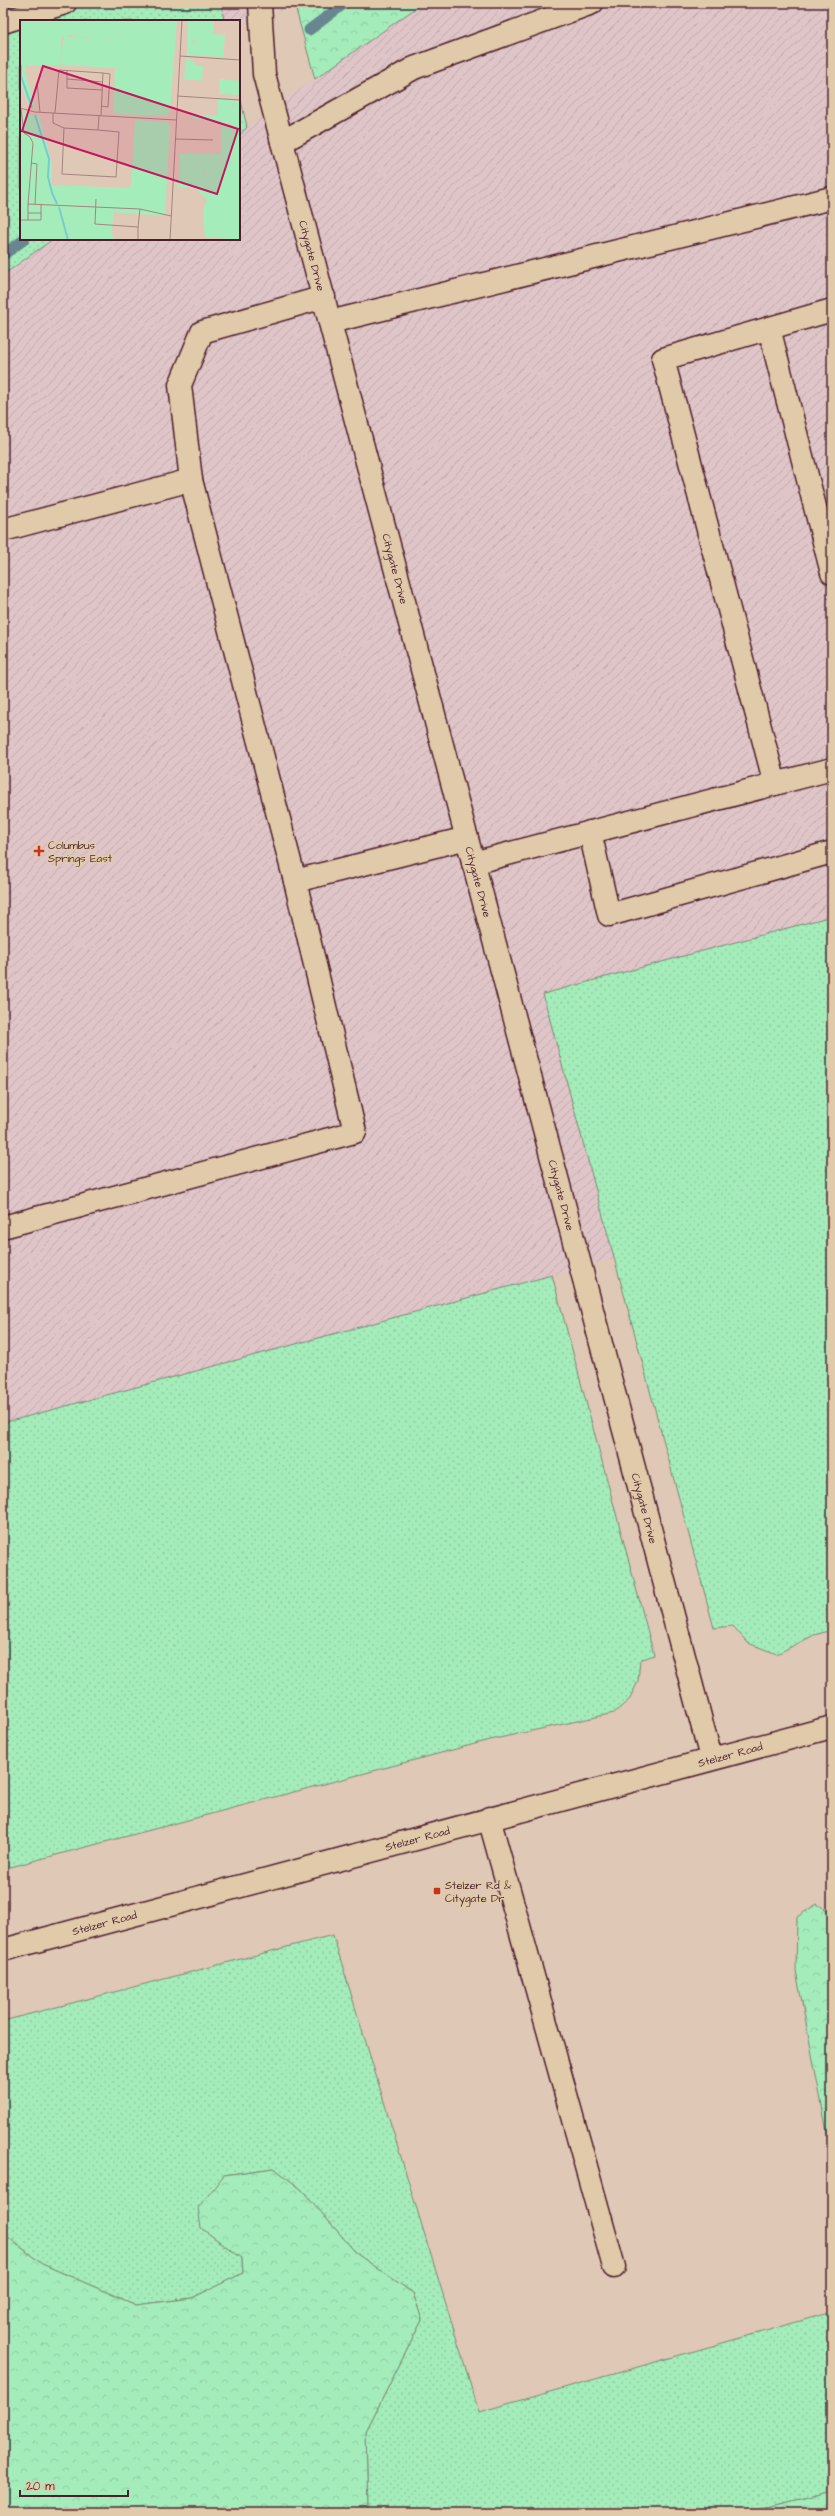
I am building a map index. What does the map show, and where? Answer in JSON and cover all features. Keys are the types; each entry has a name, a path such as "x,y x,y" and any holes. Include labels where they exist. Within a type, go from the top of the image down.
{"street":[{"path":"3,22 65,3"},
{"name":"Citygate Drive","path":"260,3 264,74 711,1758"},
{"path":"282,142 414,68 592,3"},
{"path":"330,322 832,198"},
{"path":"3,1228 355,1132 295,881 191,480 180,385 202,332 324,297"},
{"path":"775,784 663,359 832,310"},
{"path":"769,328 832,573"},
{"path":"3,530 191,480"},
{"path":"473,862 832,769"},
{"path":"590,832 610,915 832,852"},
{"path":"295,881 467,838"},
{"name":"Stelzer Road","path":"3,1950 711,1758 832,1727"},
{"path":"489,1818 614,2268"}],"shaded area":[{"path":"221,3 299,3 295,6 240,24 240,20 224,20"},
{"path":"423,3 832,3 832,916 544,994 616,1258 3,1423 3,275 52,240 240,240 240,135 247,127"}],"green space":[{"path":"3,3 221,3 224,20 20,20 20,240 52,240 3,275"},
{"path":"299,3 423,3 315,79 295,6"},
{"path":"240,96 247,127 240,135"},
{"path":"832,916 832,1630 814,1635 777,1654 748,1643 733,1626 714,1628 543,994"},
{"path":"552,1275 654,1655 640,1660 638,1681 630,1699 614,1713 490,1740 3,1869 3,1423"},
{"path":"817,1904 832,1913 832,2158 796,1971 797,1917"},
{"path":"333,1935 479,2412 832,2312 832,2491 741,2513 368,2513 366,2431 422,2320 413,2293 357,2254 302,2190 274,2168 224,2175 201,2228 242,2258 243,2273 192,2298 136,2305 42,2264 8,2237 3,2239 3,2021"},
{"path":"274,2168 302,2190 357,2254 413,2293 422,2320 366,2431 368,2513 3,2513 3,2239 8,2237 42,2264 136,2305 192,2298 243,2273 242,2258 201,2228 198,2208 224,2175"},
{"path":"832,2491 832,2513 741,2513"}],"waterway":[{"path":"309,30 345,3"},
{"path":"3,255 24,240"}],"place":[{"name":"Columbus Springs East","path":"39,851"},
{"name":"Stelzer Rd & Citygate Dr","path":"437,1891"}]}
